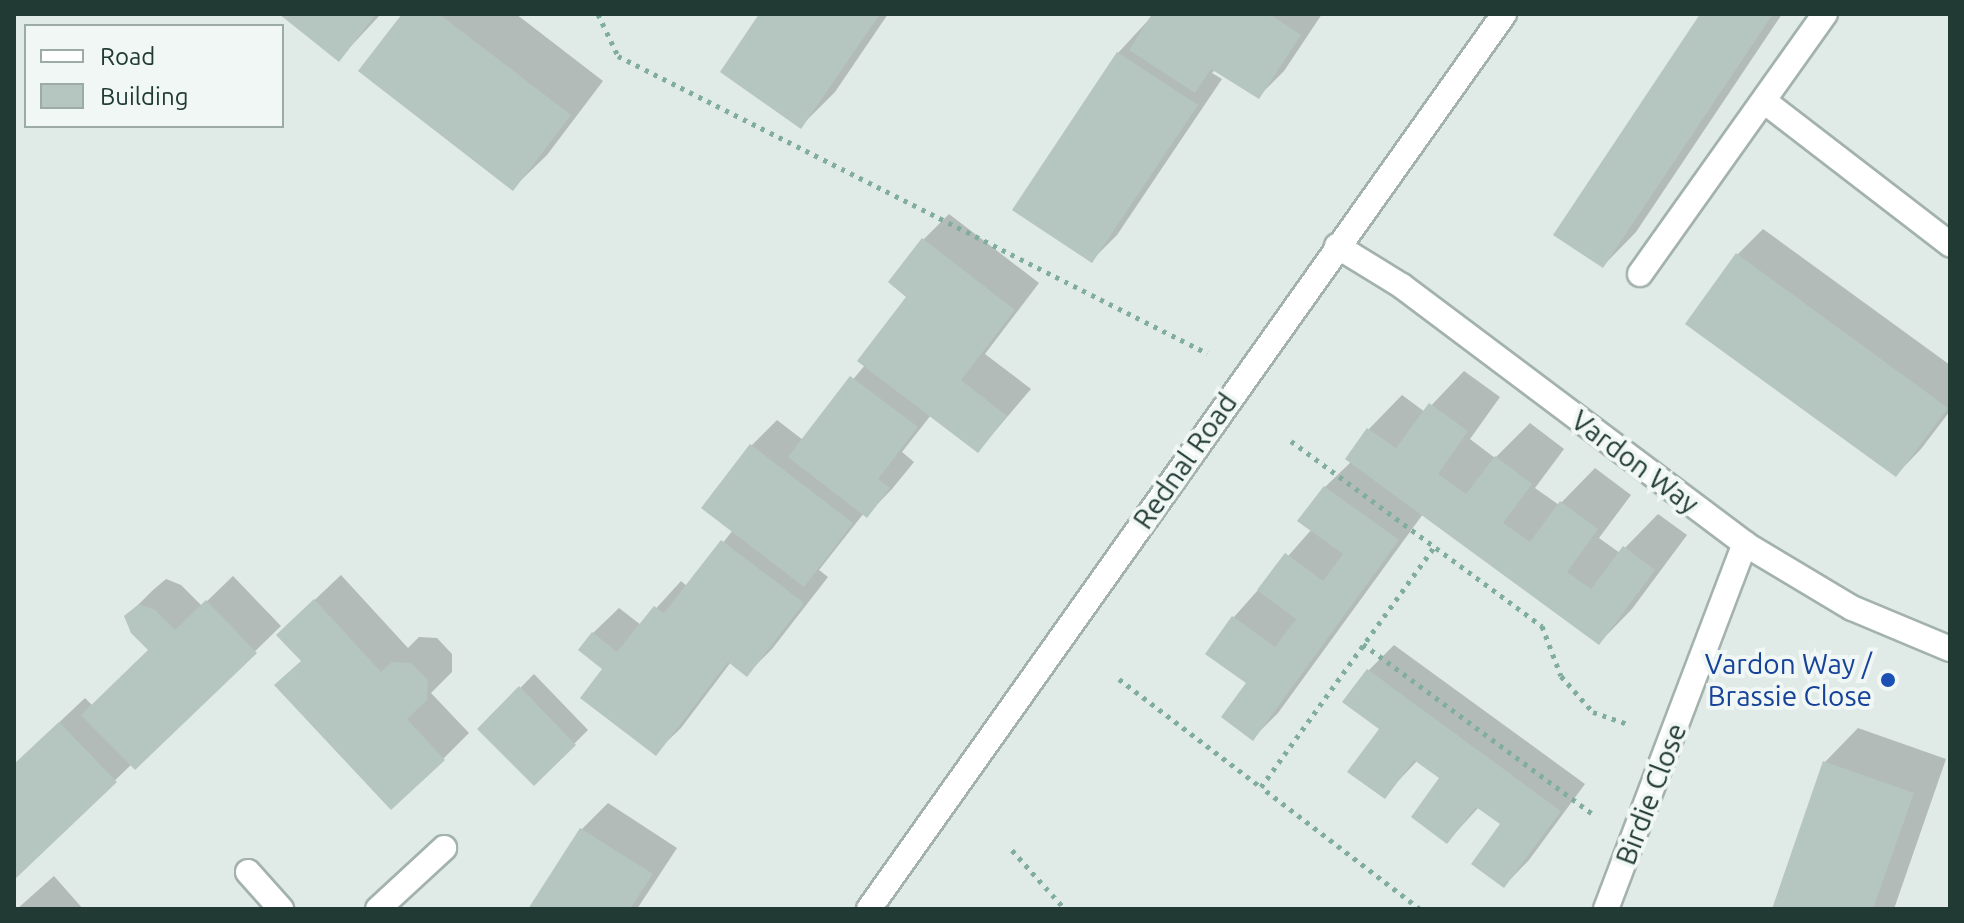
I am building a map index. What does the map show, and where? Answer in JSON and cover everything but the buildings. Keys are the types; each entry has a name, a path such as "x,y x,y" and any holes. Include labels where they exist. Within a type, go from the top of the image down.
{"street":[{"name":"Rednal Road","path":"869,909 1504,14"},
{"path":"1640,274 1825,14"},
{"path":"1764,101 1950,244"},
{"name":"Vardon Way","path":"1337,246 1402,286 1745,544 1852,608 1950,649"},
{"name":"Birdie Close","path":"1606,909 1633,845 1745,544"},
{"path":"378,909 444,848"},
{"path":"248,872 281,909"}],"path":[{"path":"598,14 618,56 1247,374"},
{"path":"1291,441 1542,626 1561,676 1593,712 1672,740"},
{"path":"1261,787 1434,547"},
{"path":"1363,644 1633,845"},
{"path":"1119,679 1420,909"},
{"path":"1012,850 1065,909"}],"place":[{"name":"Vardon Way / Brassie Close","path":"1888,680"}]}
